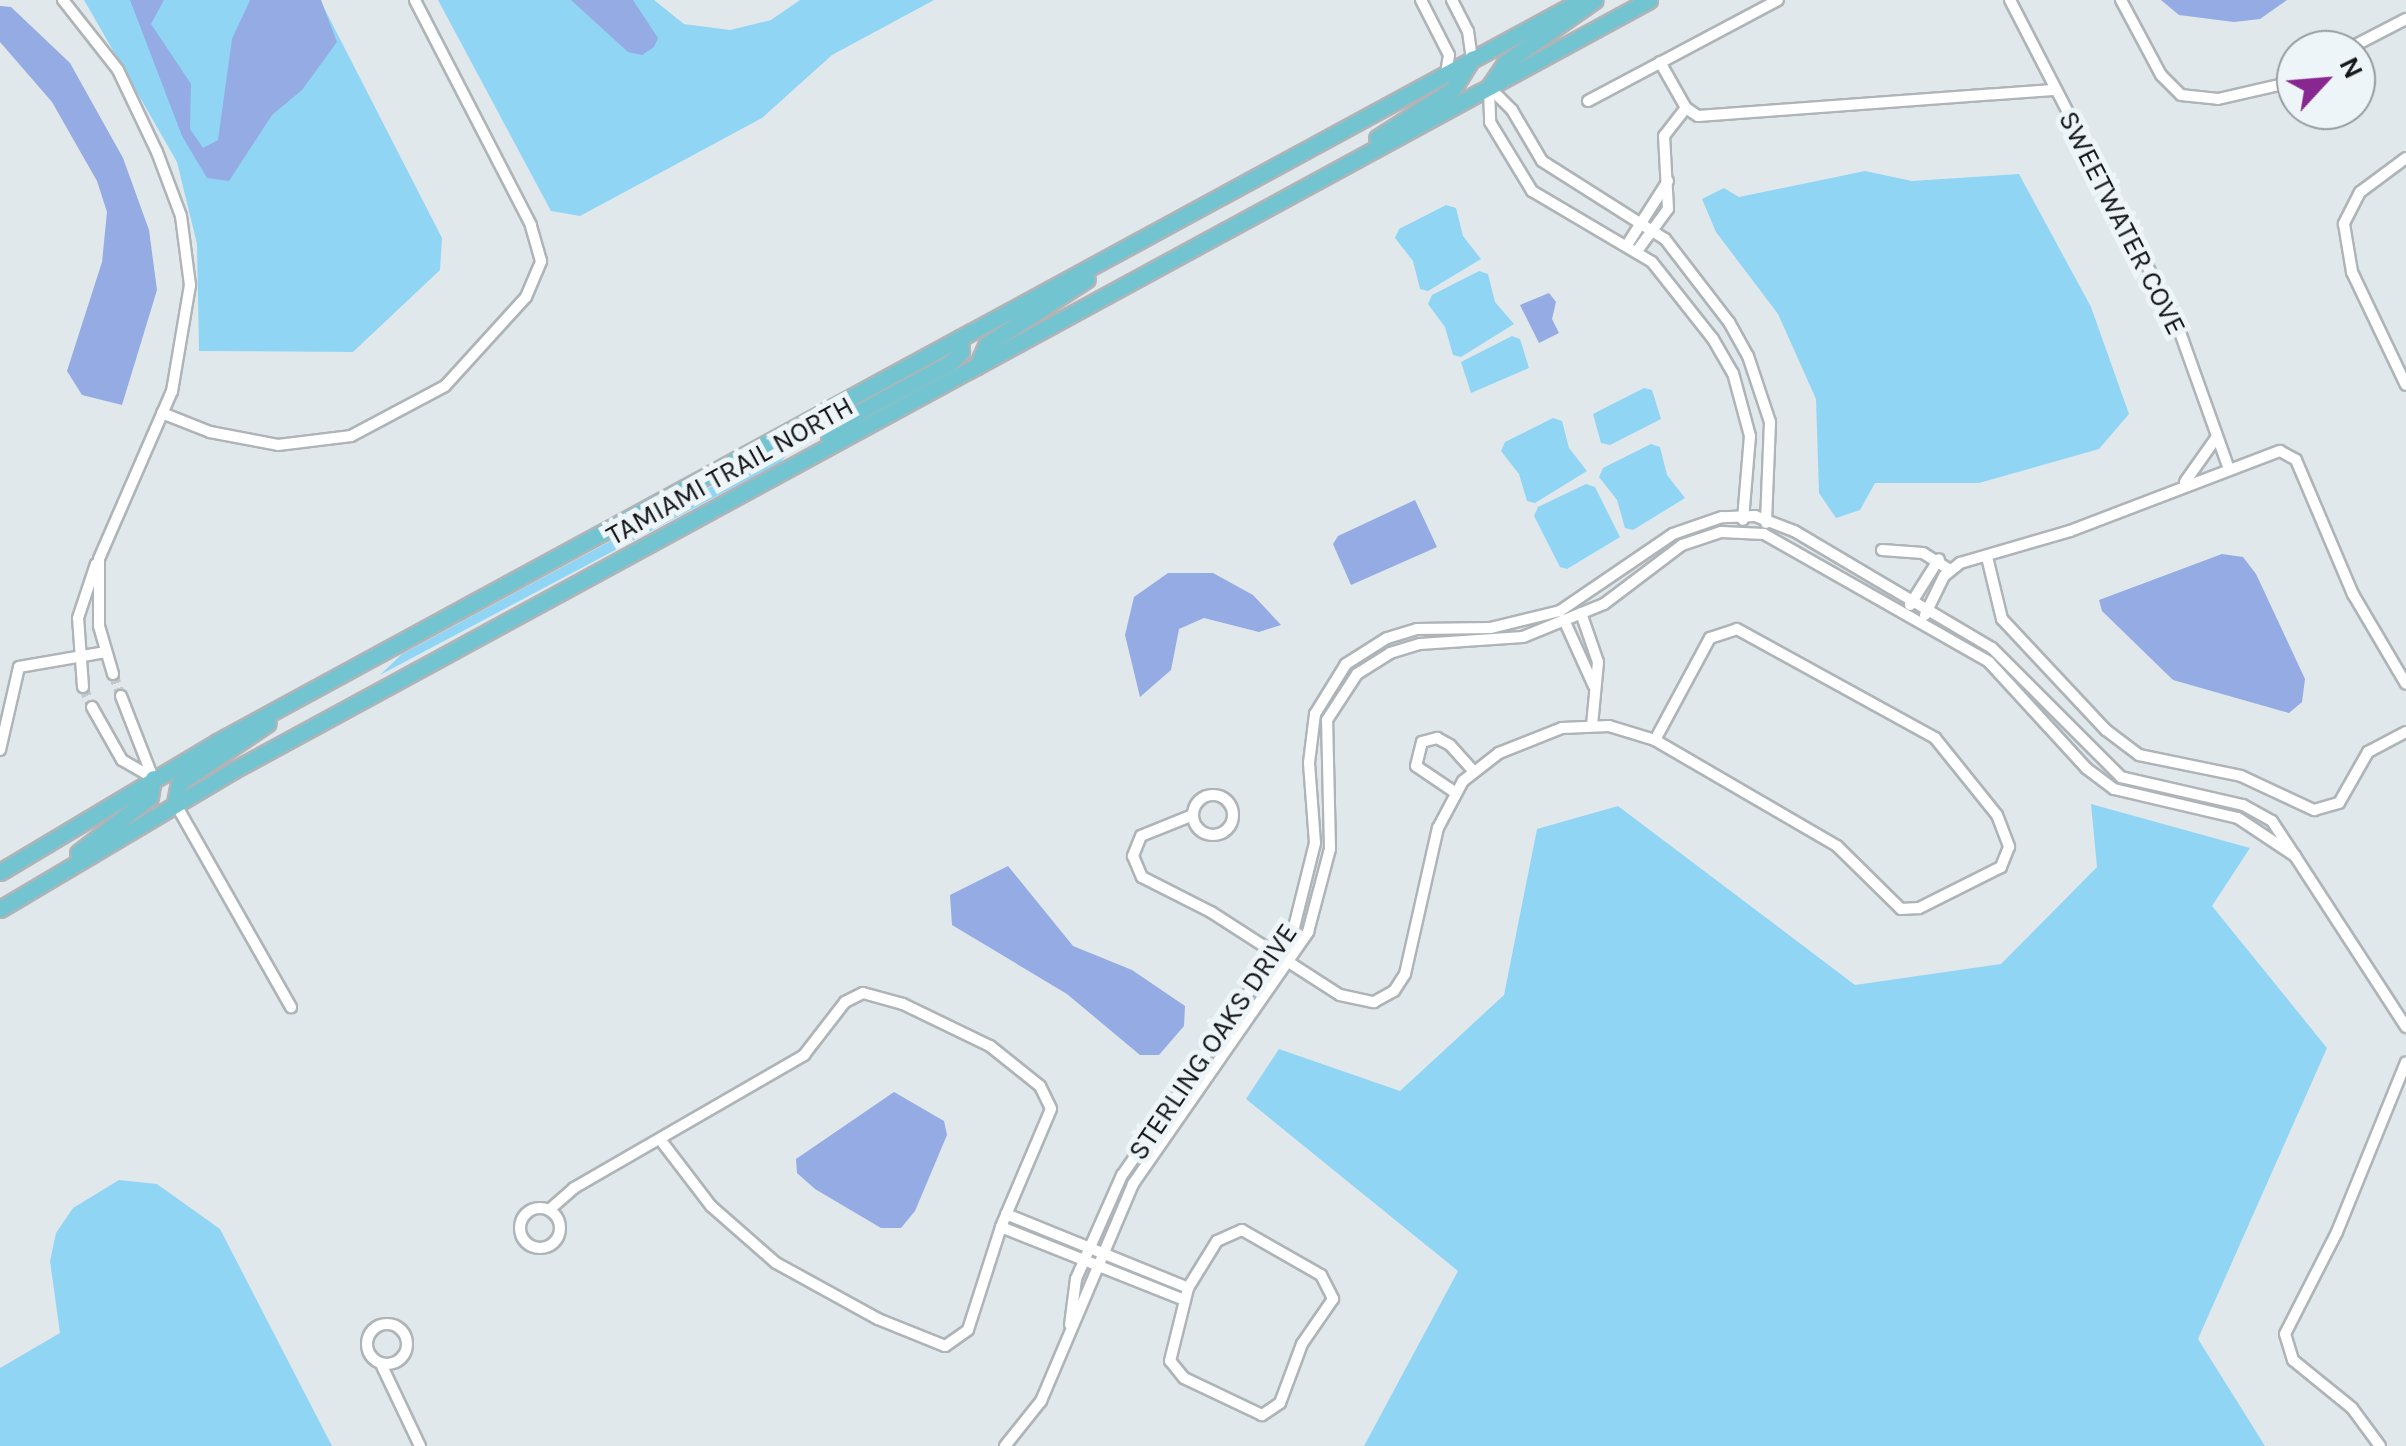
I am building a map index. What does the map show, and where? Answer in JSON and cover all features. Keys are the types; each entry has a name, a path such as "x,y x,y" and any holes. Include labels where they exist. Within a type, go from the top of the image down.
{"main road":[{"name":"TAMIAMI TRAIL NORTH","path":"0,872 153,778 302,695 1582,0"},
{"path":"1489,87 1506,62 1594,0"},
{"name":"TAMIAMI TRAIL NORTH","path":"0,909 174,803 1649,0"},
{"path":"1330,173 1452,89 1472,59"},
{"path":"977,366 987,344 1130,246"},
{"path":"804,459 859,412 950,362 961,352 960,338"},
{"path":"174,803 179,782 302,695"},
{"path":"52,876 150,797 153,778"}],"street":[{"path":"63,0 118,70 181,216 189,312 162,413 82,590 77,657 84,687"},
{"path":"162,413 210,432 278,445 351,436 395,419 445,386 526,297 540,261 530,225 415,0"},
{"path":"1422,0 1449,55 1446,74"},
{"path":"1452,0 1468,31 1472,59"},
{"path":"1588,101 1778,0"},
{"name":"SWEETWATER COVE","path":"2010,0 2053,90 2176,321 2229,468"},
{"path":"2122,0 2161,75 2181,95 2218,99 2276,86"},
{"path":"2376,34 2406,19"},
{"path":"1632,248 1654,229 1668,208 1664,136 1686,108 1660,62"},
{"path":"1489,87 1512,110 1542,161 1654,229 1706,288 1762,390 1772,463 1764,534"},
{"path":"1489,87 1490,122 1532,191 1632,248 1682,294 1733,373 1750,436 1741,530"},
{"name":"SWEETWATER COVE","path":"1686,108 1698,116 2053,90"},
{"path":"2406,158 2360,192 2344,224 2352,272 2406,385"},
{"path":"1632,248 1642,220 1669,180"},
{"path":"2184,483 2216,438"},
{"path":"1920,624 1950,569 2070,531 2184,483 2274,451 2296,460 2353,594 2406,684"},
{"name":"STERLING OAKS DRIVE","path":"1070,1325 1070,1298 1088,1246 1135,1153 1278,955 1302,908 1313,867 1311,728 1338,674 1375,643 1402,633 1491,628 1560,611 1673,534 1744,516 1766,519 2007,660 2121,776 2244,806 2272,821 2406,1027"},
{"name":"STERLING OAKS DRIVE","path":"1006,1446 1041,1401 1103,1252 1159,1144 1308,932 1326,873 1330,828 1323,740 1351,682 1405,647 1494,642 1565,623 1582,616 1682,545 1741,530 1764,534 1989,662 2101,782 2145,801 2238,818 2296,856"},
{"path":"1882,550 1939,560 1950,569"},
{"path":"1986,557 2002,619 2121,744 2155,760 2257,782 2302,808 2326,809 2348,794 2368,752 2406,732"},
{"path":"99,559 106,652 112,674"},
{"path":"1904,616 1939,560"},
{"path":"1578,602 1598,662 1592,725"},
{"path":"1560,611 1594,687"},
{"path":"1194,815 1142,836 1134,848 1137,871 1352,1000 1374,1002 1394,991 1405,974 1438,828 1456,793 1474,772 1530,738 1592,725 1655,740 1837,846 1900,908 1919,908 1991,875 2007,856 2008,838 1987,798 1935,738 1738,629 1710,638 1655,740"},
{"path":"0,750 14,674 27,662 106,652"},
{"path":"121,696 153,778"},
{"path":"92,707 122,760 153,778"},
{"path":"1456,793 1416,766 1422,742 1437,738 1450,745 1474,772"},
{"path":"2238,818 2257,782"},
{"path":"174,803 291,1007"},
{"path":"550,1210 574,1188 662,1142 804,1055 845,1002 874,994 973,1036 1045,1091 1049,1122 1006,1214 968,1330 959,1341 939,1346 776,1263 711,1206 662,1142"},
{"path":"2380,1446 2352,1408 2294,1360 2285,1334 2337,1232 2406,1062"},
{"path":"1006,1214 1188,1288"},
{"path":"1001,1227 1184,1300"},
{"path":"1242,1230 1321,1275 1334,1299 1302,1344 1280,1403 1262,1415 1172,1366 1184,1300 1217,1241 1242,1230"},
{"path":"382,1366 402,1358 408,1346 394,1324 375,1327 368,1338 420,1446"}],"shaded area":[{"path":"84,0 320,0 442,238 440,270 353,352 199,351 197,244 177,162"},
{"path":"130,0 164,0 151,24 191,84 190,129 203,148 218,140 232,39 250,0 321,0 337,42 302,90 272,115 229,181 207,178 182,136"},
{"path":"438,0 654,0 684,24 730,30 771,20 800,0 934,0 832,55 762,118 580,216 551,211"},
{"path":"571,0 633,0 658,38 654,47 642,55 628,52"},
{"path":"2161,0 2287,0 2260,19 2234,22 2179,15"},
{"path":"0,6 11,7 70,63 123,158 149,230 157,290 122,405 82,395 67,371 102,262 107,212 97,181 52,102 0,42"},
{"path":"1865,171 1912,181 2019,174 2091,307 2129,414 2099,449 1979,483 1875,483 1860,510 1836,518 1819,493 1816,399 1778,314 1716,232 1702,199 1724,188 1739,197"},
{"path":"1446,205 1456,208 1463,236 1481,259 1428,291 1420,289 1413,261 1395,238 1399,229"},
{"path":"1479,271 1488,274 1495,302 1514,324 1461,357 1453,355 1445,327 1428,304 1432,295"},
{"path":"1549,293 1556,302 1552,319 1559,333 1539,343 1520,305"},
{"path":"1512,336 1520,339 1529,368 1471,393 1461,362"},
{"path":"1644,388 1652,390 1661,419 1610,445 1601,443 1593,414"},
{"path":"1553,418 1562,421 1569,448 1587,471 1535,503 1527,501 1519,474 1501,451 1505,442"},
{"path":"799,439 781,462 380,675 402,654"},
{"path":"1651,444 1660,447 1667,475 1685,498 1633,530 1625,528 1617,500 1599,477 1603,468"},
{"path":"1586,484 1595,487 1620,537 1567,569 1560,567 1534,516 1538,507"},
{"path":"1415,500 1437,547 1351,585 1333,544 1338,536"},
{"path":"2222,554 2243,557 2256,574 2305,679 2302,702 2289,713 2173,680 2102,611 2099,600"},
{"path":"1168,573 1213,573 1253,595 1281,625 1259,632 1204,618 1179,629 1171,670 1140,697 1125,635 1134,597"},
{"path":"2091,804 2250,848 2212,906 2327,1048 2198,1339 2265,1446 1364,1446 1458,1271 1246,1099 1279,1049 1400,1091 1504,995 1537,829 1618,806 1855,985 2001,964 2097,867"},
{"path":"1008,866 1073,946 1132,970 1185,1006 1184,1026 1159,1055 1140,1055 1067,994 952,925 950,895"},
{"path":"894,1092 944,1121 947,1135 915,1211 901,1228 881,1228 815,1189 797,1173 796,1159"},
{"path":"119,1180 157,1184 220,1229 332,1446 0,1446 0,1368 60,1333 50,1261 56,1233 73,1208"}],"tunnel":[{"path":"113,674 121,696"},
{"path":"83,687 92,707"}]}
